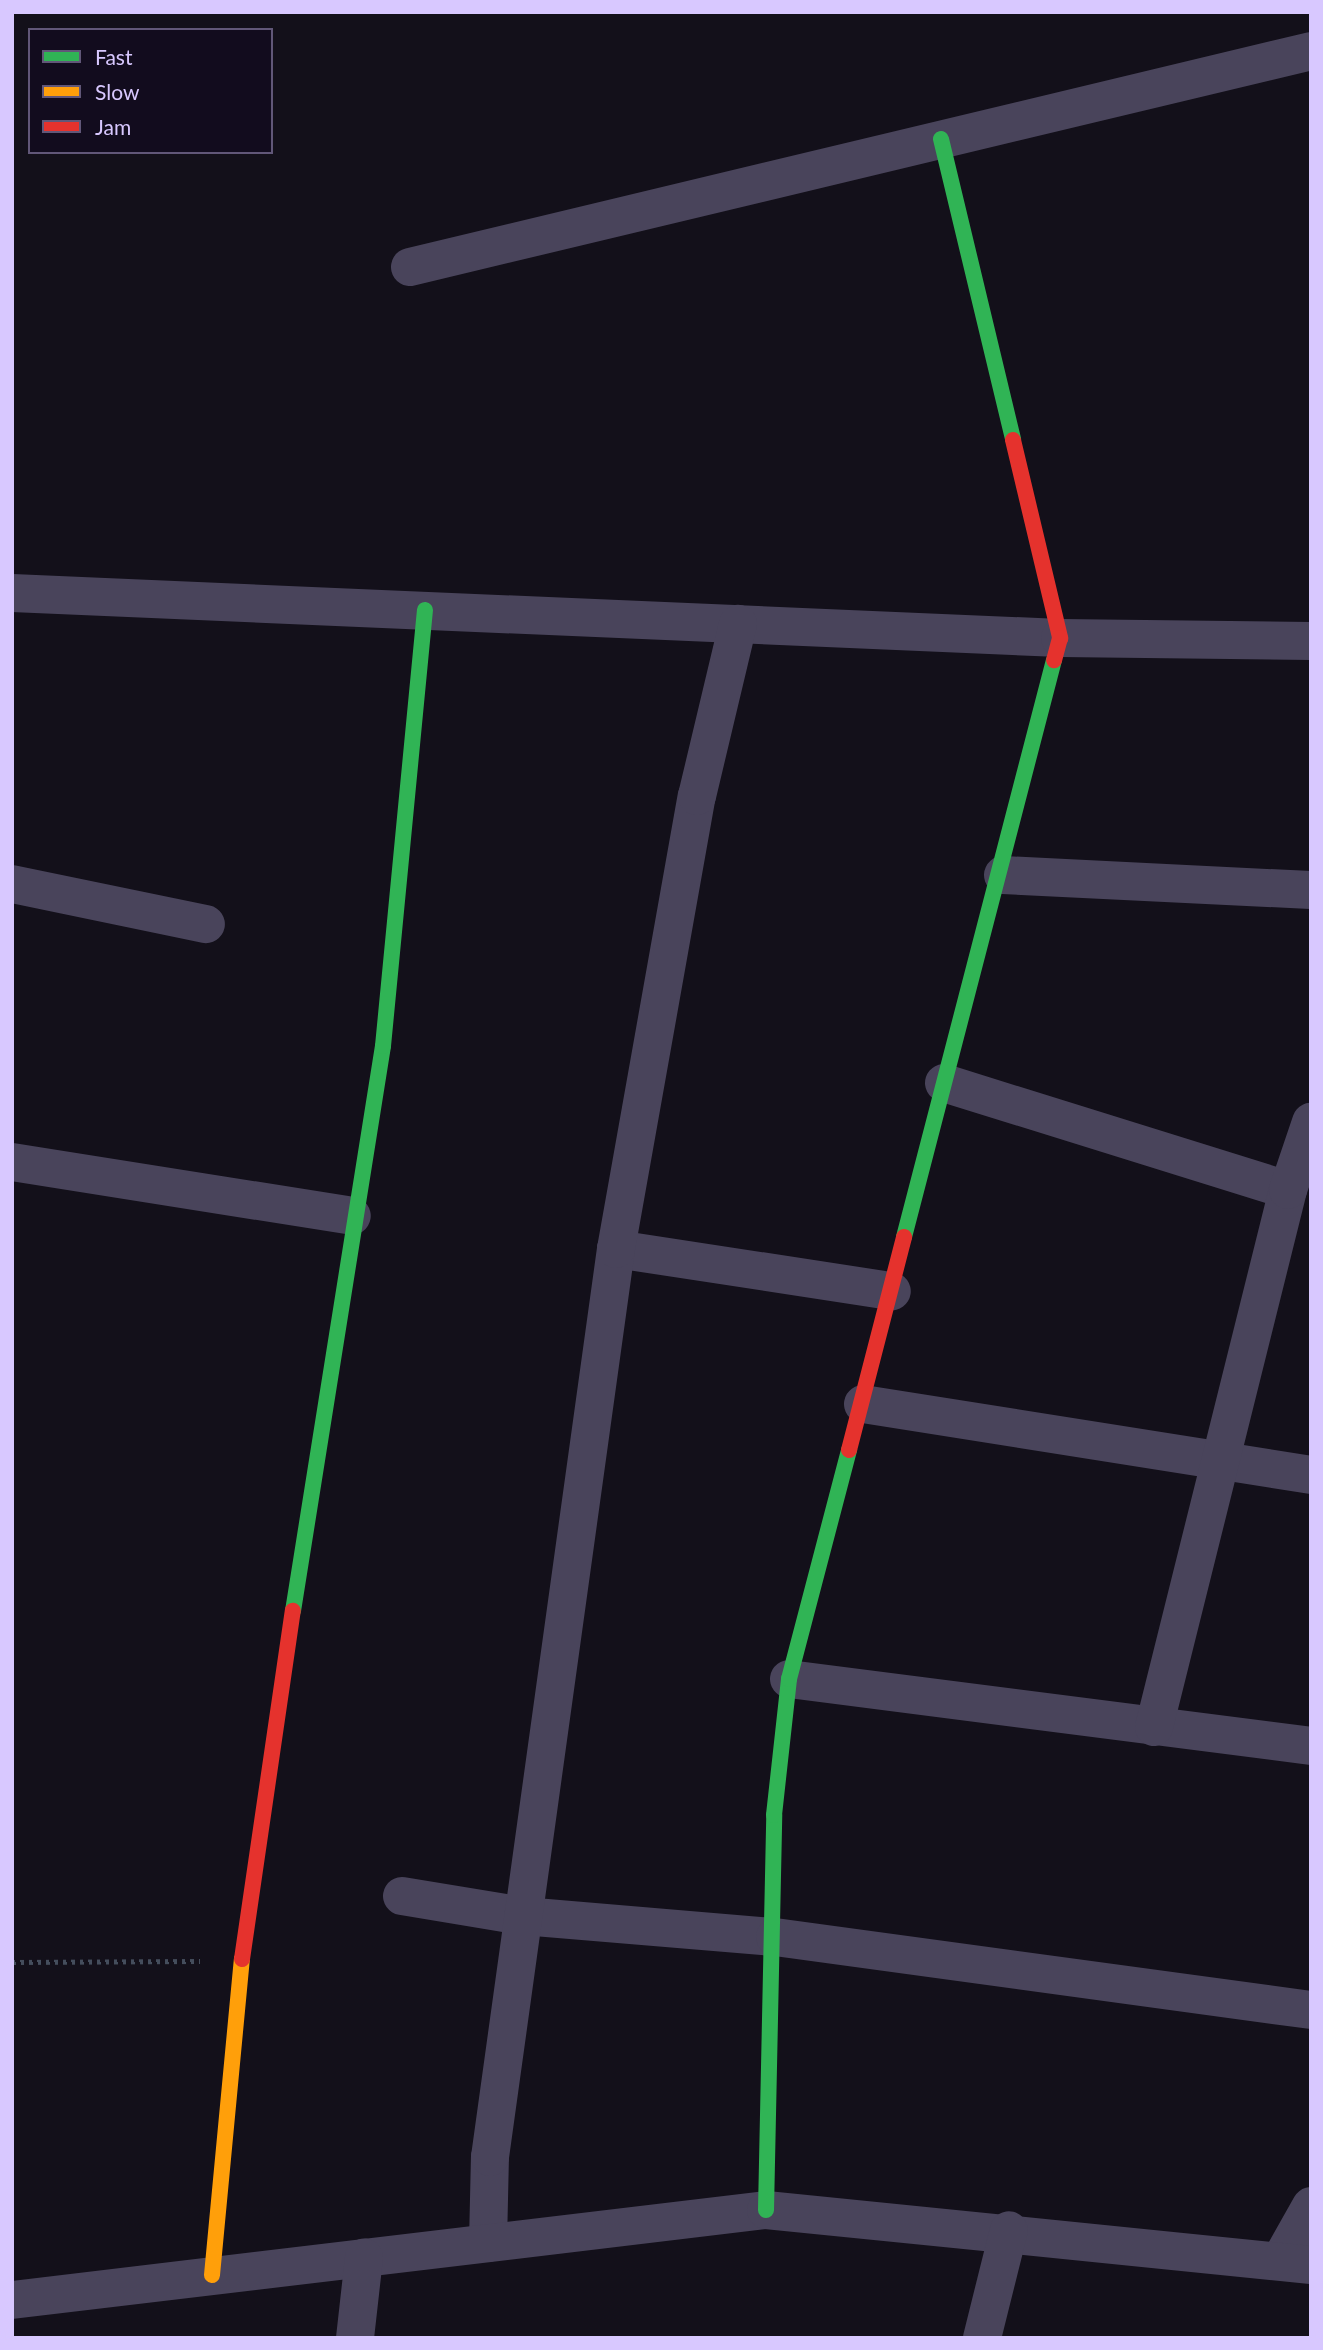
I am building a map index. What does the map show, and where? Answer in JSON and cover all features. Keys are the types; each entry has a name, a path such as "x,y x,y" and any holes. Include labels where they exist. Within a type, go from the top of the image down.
{"street":[{"path":"410,267 1311,51"},
{"path":"766,2210 775,1937 774,1815 789,1679 833,1496 863,1404 944,1083 1003,875 1060,638 941,139"},
{"path":"12,593 1060,638 1311,641"},
{"path":"212,2275 242,1963 352,1216 383,1046 425,611"},
{"path":"488,2243 490,2157 616,1249 697,796 738,624"},
{"path":"1003,875 1311,890"},
{"path":"12,884 206,924"},
{"path":"944,1083 1287,1191"},
{"path":"1154,1727 1287,1191 1311,1122"},
{"path":"12,1162 352,1216"},
{"path":"616,1249 892,1290"},
{"path":"863,1404 1311,1475"},
{"path":"789,1679 1311,1746"},
{"path":"402,1896 523,1916 775,1937 1311,2010"},
{"path":"12,2300 766,2210 1009,2230 1295,2263 1311,2206"},
{"path":"982,2338 1009,2230"},
{"path":"355,2338 364,2258"}],"path":[{"path":"12,1962 96,1957 242,1963"}],"traffic: fast":[{"path":"941,139 1013,440"},
{"path":"293,1611 383,1046 425,610"},
{"path":"904,1237 1054,660"},
{"path":"766,2210 774,1815 789,1679 849,1450"}],"traffic: slow":[{"path":"212,2275 242,1959"}],"traffic: jam":[{"path":"1013,440 1060,638 1054,660"},
{"path":"849,1450 904,1237"},
{"path":"242,1959 293,1611"}]}
